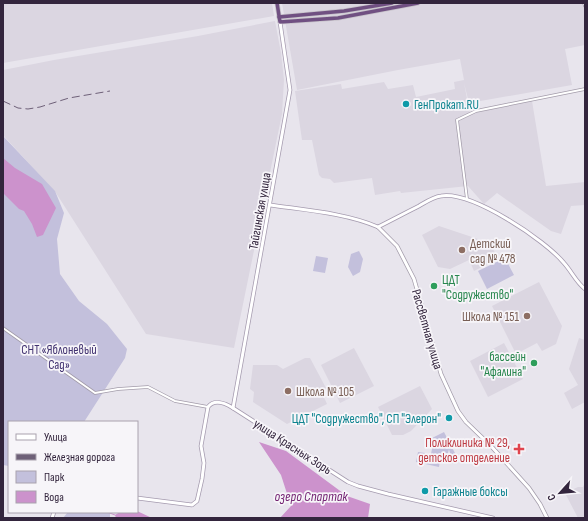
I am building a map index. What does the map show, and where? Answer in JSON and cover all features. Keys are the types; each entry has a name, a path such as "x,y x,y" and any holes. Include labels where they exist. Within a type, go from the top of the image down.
{"highway":[{"name":"Тайгинская улица","path":"277,3 280,22"},
{"path":"279,17 351,10 392,3"},
{"path":"280,22 352,16 418,3"},
{"path":"351,10 352,16"}],"main road":[{"name":"Тайгинская улица","path":"233,408 290,90 280,22"},
{"path":"378,227 440,196 454,196 467,199 521,227 534,236 564,263 585,289"},
{"name":"Рассветная улица","path":"270,205 365,221 378,227 396,246 414,279 439,369 446,387 458,410 466,422 491,446 529,488 540,504 547,518"},
{"name":"улица Красных Зорь","path":"208,407 211,403 216,402 227,404 348,482 358,486 493,518"},
{"path":"138,498 192,505 197,501 204,463 201,446 208,407"}],"street":[{"path":"467,199 457,120 476,111 585,89"},
{"path":"3,328 95,393 118,389 148,387 175,401 208,407"}],"shaded area":[{"path":"3,3 272,3 274,16 3,63"},
{"path":"282,3 585,3 585,45 565,49 572,85 469,103 464,83 470,114 532,101 546,186 585,182 585,205 571,206 561,234 551,231 497,193 484,204 468,186 401,193 400,191 375,195 372,178 334,183 330,179 322,178 319,175 312,140 302,140 295,91 341,84 342,89 384,82 388,89 413,85 416,97 455,89 454,82 464,80 460,59 297,90"},
{"path":"275,21 284,80 282,114 234,348 146,334 56,193 3,135 3,70"},
{"name":"Детский сад № 478","path":"439,226 490,243 498,259 474,271 469,260 450,269 438,267 422,235"},
{"name":"Школа № 151","path":"539,282 562,326 556,344 542,351 537,343 516,354 492,306"},
{"path":"579,338 585,340 585,402 572,409 564,393 578,385 569,369"},
{"path":"504,343 523,379 488,397 470,361"},
{"path":"354,348 374,386 340,403 321,365"},
{"name":"Школа № 105","path":"305,358 310,358 326,388 322,393 327,404 287,424 253,402 254,392 250,389 253,365 277,365 283,369"},
{"path":"420,386 432,409 411,431 403,435 392,435 378,407"},
{"path":"585,483 585,518 578,518 565,493 578,487 583,487"}],"green space":[{"name":"СНТ «Яблоневый Сад»","path":"3,136 55,191 64,213 57,239 60,274 79,301 107,324 127,349 125,358 85,421 8,421 8,466 3,465"},
{"path":"359,251 363,259 360,272 353,276 348,267 351,254"},
{"path":"316,256 328,258 325,273 313,271"},
{"path":"505,258 514,275 487,289 478,271"},
{"path":"444,432 456,455 451,457 449,449 447,457 431,454 433,444 430,439"},
{"path":"418,452 425,453 424,458 440,460 439,467 416,462"},
{"path":"67,513 110,513 110,518 63,518"}],"water":[{"path":"3,158 15,168 42,184 56,208 43,235 37,237 32,224 24,211 19,209 3,193"},
{"name":"озеро Спартак","path":"259,442 286,451 347,496 370,504 368,518 280,518 291,506 281,475"},
{"path":"138,511 152,518 116,518 115,515 118,513 138,513"}],"waterway":[{"path":"110,513 115,515"}],"railway":[{"path":"3,101 18,108 28,109 69,98 110,91"}],"place":[{"name":"ГенПрокат.RU","path":"406,104"},
{"name":"Детский сад № 478","path":"462,250"},
{"name":"ЦДТ \"Содружество\"","path":"434,286"},
{"name":"Школа № 151","path":"527,316"},
{"name":"бассейн \"Афалина\"","path":"534,363"},
{"name":"Школа № 105","path":"288,391"},
{"name":"ЦДТ \"Содружество\", СП \"Элерон\"","path":"449,418"},
{"name":"Поликлиника № 29, детское отделение","path":"519,449"},
{"name":"Гаражные боксы","path":"425,491"}]}
